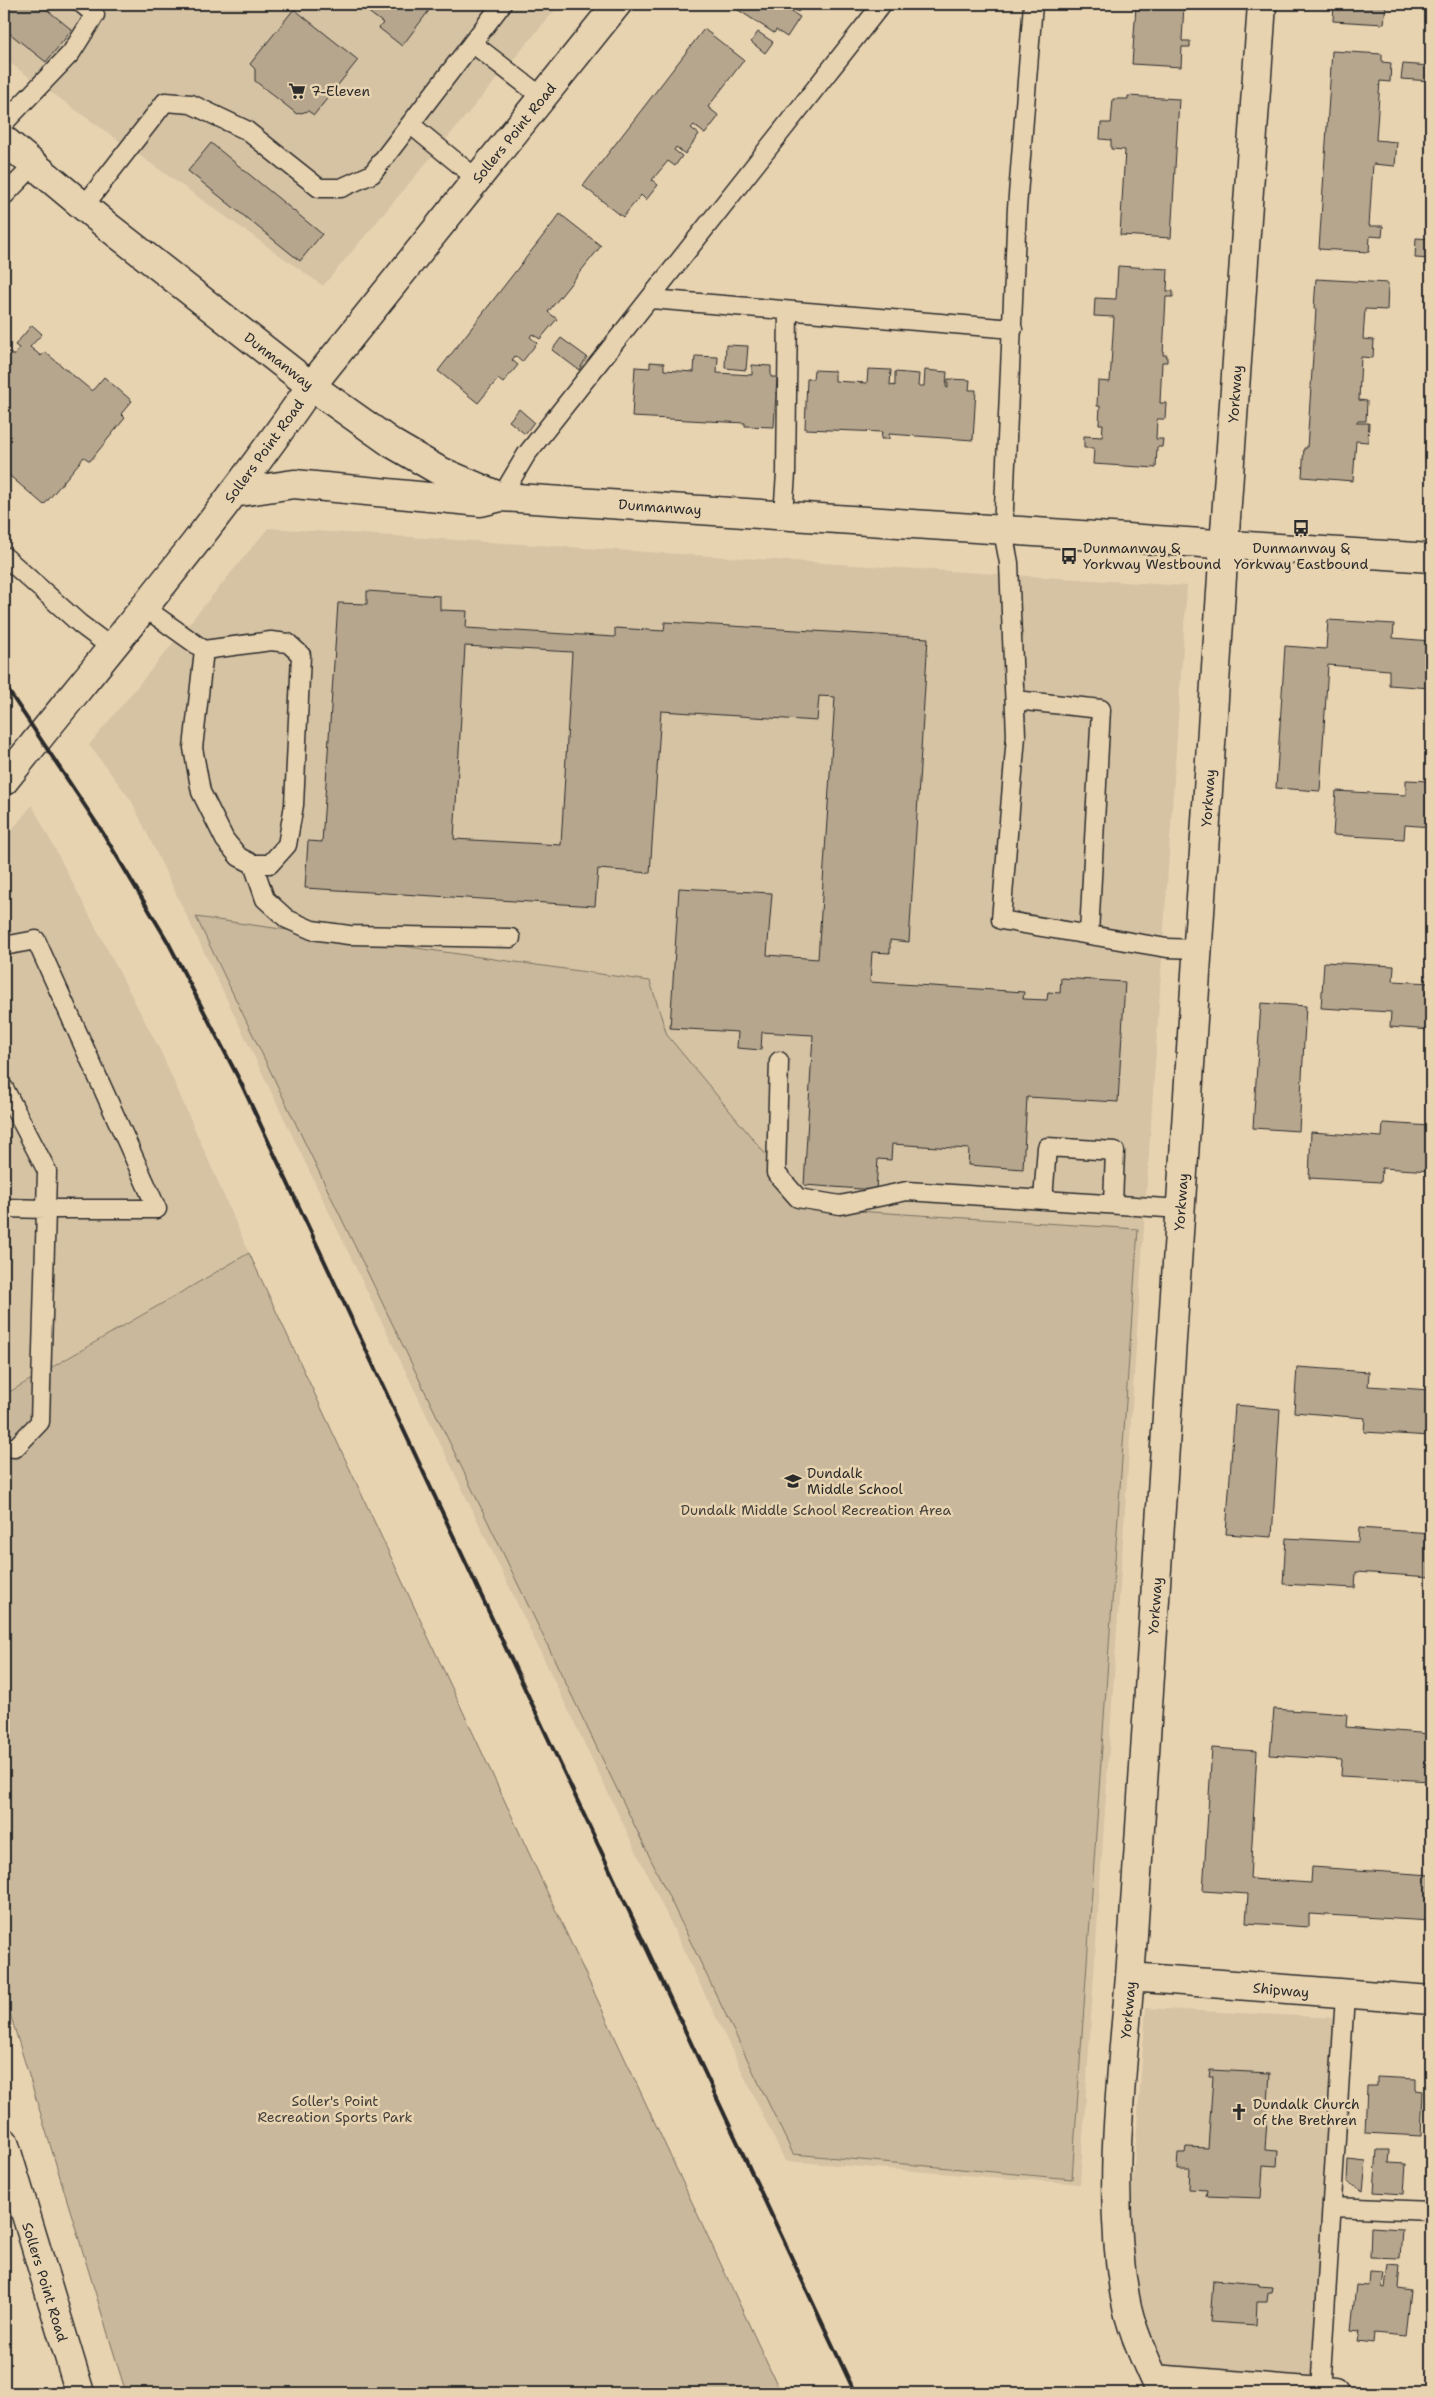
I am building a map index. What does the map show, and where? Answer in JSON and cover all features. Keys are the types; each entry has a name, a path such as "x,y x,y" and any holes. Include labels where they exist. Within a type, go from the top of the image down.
{"street":[{"name":"Sollers Point Road","path":"4,781 145,608 233,493 311,386 617,4"},
{"name":"Yorkway","path":"1157,2386 1135,2337 1125,2298 1118,2241 1115,2158 1130,1977 1224,546 1262,4"},
{"name":"Dunmanway","path":"4,140 311,386 408,453 438,470 501,497 1224,546 1431,558"},
{"path":"233,493 294,484 481,502 501,497"},
{"name":"Shipway","path":"1130,1977 1345,1995 1431,2000"},
{"name":"Sollers Point Road","path":"4,2142 80,2393"},
{"path":"1157,2386 1326,2393"}],"lane":[{"path":"4,123 71,53 99,9 82,4"},
{"path":"84,206 165,102 191,104 246,130 319,188 342,188 372,174 502,4"},
{"path":"501,497 526,455 882,4"},
{"path":"1033,4 1017,208 1003,531 1009,563 1016,736 1001,920 1167,948 1198,948"},
{"path":"472,43 542,97"},
{"path":"410,124 477,179"},
{"path":"4,196 34,165"},
{"path":"651,299 1013,329"},
{"path":"783,516 786,473 788,311"},
{"path":"4,556 80,624 112,648"},
{"path":"145,608 204,650 271,640 288,643 301,655 294,805 287,845 270,864 253,864 239,857 224,840 200,792 193,748 204,650"},
{"path":"1015,700 1101,709 1089,934"},
{"path":"253,864 265,899 287,919 312,930 349,935 511,938"},
{"path":"4,946 36,940 157,1209 4,1208"},
{"path":"779,1061 776,1173 798,1198 840,1206 907,1191 1181,1209"},
{"path":"4,1088 47,1171 40,1422 15,1448 4,1447"},
{"path":"1043,1200 1047,1147 1115,1151 1113,1204"},
{"path":"1326,2393 1332,2206 1345,1995"},
{"path":"1332,2206 1431,2211"}],"shaded area":[{"path":"4,4 560,4 323,286 4,59"},
{"name":"Dundalk Middle School","path":"268,528 1187,586 1080,2184 785,2161 131,800 89,745"},
{"path":"32,805 161,1052 249,1253 4,1394 4,840"},
{"path":"1146,2008 1338,2018 1315,2380 1159,2369 1127,2256"}],"green space":[{"name":"Dundalk Middle School Recreation Area","path":"196,917 650,981 667,1035 810,1208 1138,1229 1072,2179 793,2154"},
{"name":"Soller's Point Recreation Sports Park","path":"249,1253 781,2393 126,2393 4,1994 4,1395"}],"building":[{"path":"4,4 40,4 72,30 46,62 4,29"},
{"path":"358,4 434,4 402,46 379,28 383,23"},
{"path":"733,4 803,4 798,12 789,6 787,9 800,17 787,37 776,30 774,33 732,6"},
{"path":"1124,4 1184,4 1182,41 1190,41 1190,47 1182,47 1181,67 1132,64 1136,6"},
{"path":"1334,4 1386,4 1384,24 1333,21"},
{"path":"294,9 358,60 314,115 308,111 297,114 255,81 255,69 250,64"},
{"path":"704,29 744,60 708,107 719,116 705,134 694,125 691,128 699,134 685,154 676,147 674,150 682,156 675,166 668,161 652,180 658,185 646,200 641,195 623,217 583,186"},
{"path":"758,32 773,42 765,53 751,42"},
{"path":"1332,51 1382,54 1382,62 1391,63 1390,82 1380,81 1376,140 1397,142 1395,166 1373,164 1369,226 1383,226 1382,237 1370,236 1369,252 1319,249"},
{"path":"1403,64 1431,66 1431,81 1401,79"},
{"path":"1128,96 1179,99 1171,238 1120,235 1125,150 1111,149 1111,140 1100,139 1101,123 1111,123 1113,99 1128,99"},
{"path":"211,143 322,234 300,261 188,171"},
{"path":"560,214 601,246 548,312 557,319 540,339 532,334 530,337 537,343 522,362 515,356 512,360 518,365 503,383 498,379 478,403 438,371"},
{"path":"1416,238 1431,239 1431,259 1415,258"},
{"path":"1118,266 1168,269 1167,291 1173,291 1173,297 1166,297 1163,355 1167,355 1167,362 1162,362 1160,403 1166,403 1165,419 1157,419 1156,439 1163,439 1162,447 1157,447 1156,468 1093,464 1094,448 1084,448 1084,436 1102,437 1103,424 1099,424 1100,406 1097,406 1098,381 1110,382 1114,317 1094,316 1095,298 1116,299"},
{"path":"1316,279 1388,283 1387,310 1365,309 1363,339 1374,340 1373,358 1361,357 1359,400 1367,401 1366,421 1357,421 1357,423 1369,423 1368,442 1356,441 1353,481 1302,477 1304,448 1307,448 1316,309 1314,309"},
{"path":"32,325 42,334 30,347 41,356 45,352 92,391 104,377 132,401 121,414 125,418 90,461 84,457 44,505 4,471 4,348 14,356 19,348 15,345"},
{"path":"561,338 587,357 579,370 552,350"},
{"path":"726,345 748,346 746,370 725,368"},
{"path":"695,356 718,357 717,373 752,375 752,365 771,366 771,377 777,377 774,427 745,426 745,423 632,417 635,367 650,368 650,362 664,363 664,370 694,372"},
{"path":"868,369 891,370 890,385 895,386 895,372 919,374 918,386 924,386 925,370 947,372 946,387 948,388 948,379 970,380 969,390 976,390 973,440 889,434 889,439 881,439 882,432 805,429 807,379 813,379 814,370 835,371 835,381 867,383"},
{"path":"519,409 534,422 525,434 509,421"},
{"path":"367,591 440,596 440,610 467,611 466,628 615,637 615,628 664,631 665,622 928,638 909,942 890,940 890,953 872,952 870,982 1024,992 1023,999 1047,1000 1048,992 1060,993 1061,978 1125,982 1118,1102 1027,1097 1023,1169 968,1165 969,1149 892,1144 891,1160 878,1159 876,1190 804,1185 813,1035 762,1032 761,1050 737,1048 738,1032 670,1028 679,888 772,893 767,955 818,959 835,697 819,696 817,721 661,711 650,873 598,869 595,906 305,888 308,841 322,842 338,603 367,604","holes":["465,646 572,652 561,845 454,839"]},
{"path":"1328,620 1394,624 1393,638 1431,641 1431,688 1389,685 1389,670 1328,665 1320,791 1276,788 1285,646 1326,649"},
{"path":"1406,780 1431,781 1431,827 1405,825 1404,839 1333,835 1336,791 1406,795"},
{"path":"1324,962 1394,966 1393,981 1431,983 1431,1030 1390,1027 1391,1012 1321,1008"},
{"path":"1261,1003 1306,1006 1299,1131 1253,1128"},
{"path":"1383,1123 1431,1126 1431,1171 1382,1168 1381,1182 1309,1178 1311,1132 1382,1137"},
{"path":"1297,1367 1369,1372 1368,1386 1431,1390 1431,1436 1364,1432 1365,1418 1294,1412"},
{"path":"1235,1405 1280,1409 1272,1537 1226,1534"},
{"path":"1359,1528 1431,1533 1431,1577 1356,1572 1355,1588 1283,1584 1286,1538 1358,1542"},
{"path":"1274,1709 1347,1714 1346,1727 1431,1734 1431,1781 1341,1776 1342,1760 1270,1755"},
{"path":"1212,1748 1257,1751 1250,1879 1311,1883 1312,1867 1431,1875 1431,1921 1309,1914 1309,1927 1246,1923 1248,1894 1203,1891"},
{"name":"Dundalk Church of the Brethren","path":"1210,2070 1270,2073 1265,2150 1278,2151 1277,2166 1263,2165 1261,2198 1206,2196 1207,2190 1189,2189 1190,2169 1177,2169 1178,2153 1185,2153 1186,2147 1208,2148 1213,2077 1209,2077"},
{"path":"1377,2077 1416,2079 1416,2090 1423,2091 1421,2136 1365,2133 1367,2086 1377,2086"},
{"path":"1377,2150 1390,2150 1389,2163 1406,2164 1404,2194 1374,2192"},
{"path":"1348,2160 1366,2162 1363,2191 1347,2182"},
{"path":"1371,2227 1402,2229 1400,2258 1370,2257"},
{"path":"1388,2264 1400,2265 1398,2288 1410,2290 1405,2336 1374,2333 1373,2343 1358,2341 1360,2331 1351,2330 1356,2285 1369,2286 1370,2272 1384,2273 1382,2287 1385,2288"},
{"path":"1213,2280 1272,2287 1271,2292 1268,2292 1267,2302 1257,2302 1256,2325 1210,2322"}],"railway":[{"path":"4,684 103,833 168,942 241,1083 855,2393"}],"place":[{"name":"7-Eleven","path":"297,91"},
{"name":"Dunmanway & Yorkway Eastbound","path":"1301,528"},
{"name":"Dunmanway & Yorkway Westbound","path":"1069,556"},
{"name":"Dundalk Middle School","path":"793,1481"},
{"name":"Dundalk Church of the Brethren","path":"1239,2112"}]}
